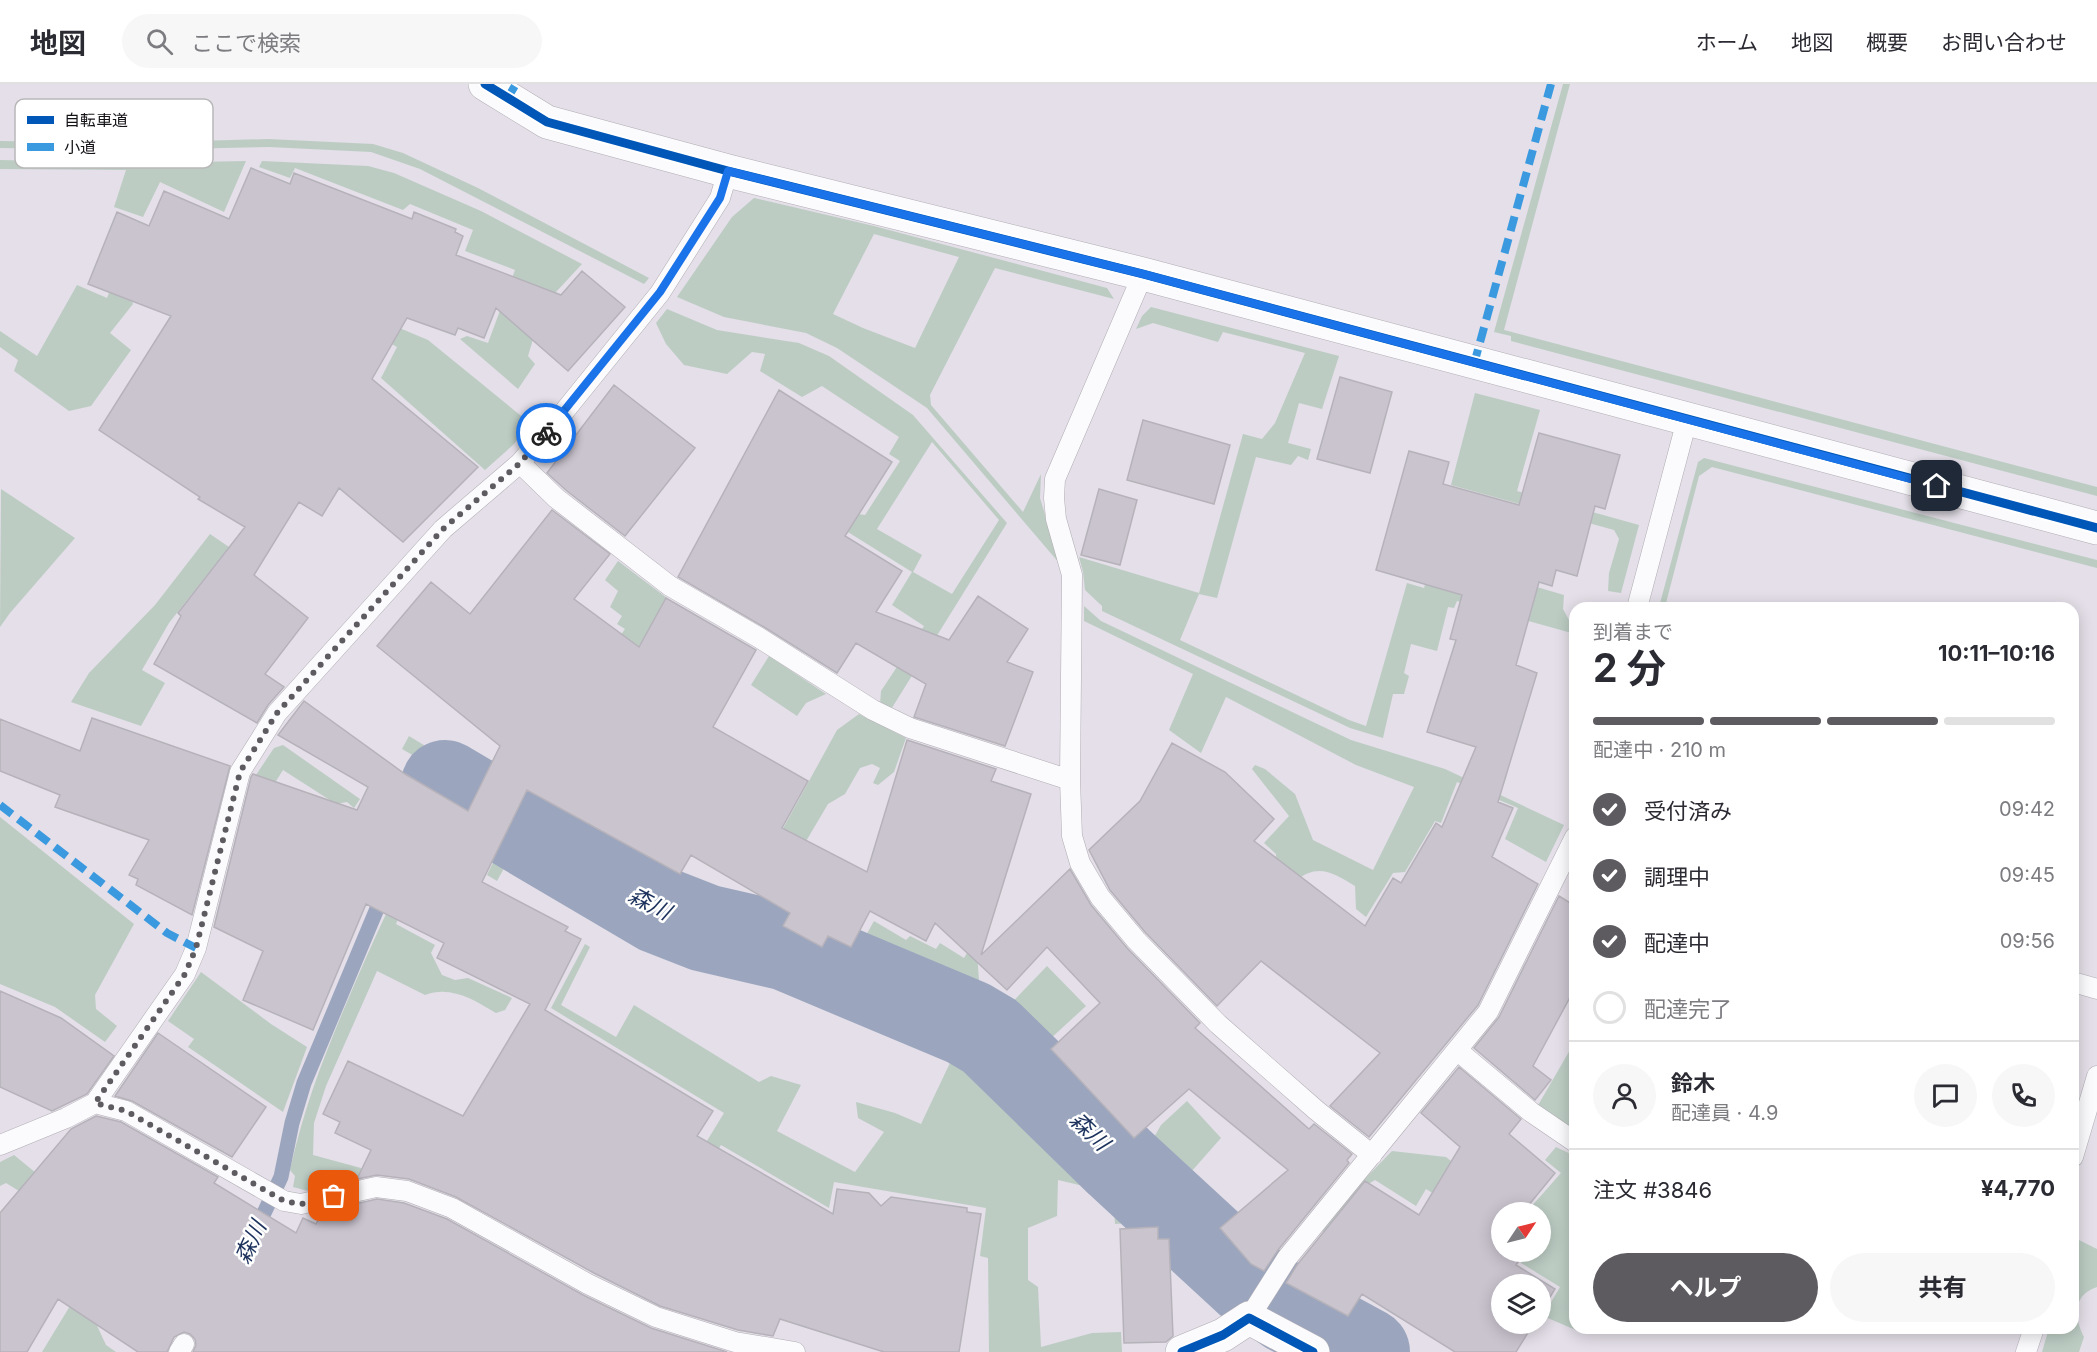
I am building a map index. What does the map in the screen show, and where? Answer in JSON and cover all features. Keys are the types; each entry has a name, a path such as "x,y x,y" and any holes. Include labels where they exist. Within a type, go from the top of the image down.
{"street":[{"path":"485,84 547,122 728,171 1143,274 2097,528"},
{"path":"1182,1352 1223,1335 1260,1302 1313,1352"}],"lane":[{"path":"0,1145 66,1118 95,1103 185,974 196,948 240,772 277,713 443,529 520,463 660,292 720,198 728,171"},
{"path":"1143,274 1055,479 1053,498 1056,519 1072,575 1070,780 1072,836 1080,862 1100,897 1136,940 1218,1024 1316,1110 1372,1155"},
{"path":"1639,602 1686,420"},
{"path":"520,463 556,498 670,586 758,637 873,710 910,728 1070,780"},
{"path":"1260,1302 1287,1258 1488,1012 1569,849"},
{"path":"2079,984 2097,989"},
{"path":"1458,1051 1531,1112 1569,1138"},
{"path":"2079,1137 2097,1076"},
{"path":"95,1103 126,1111 284,1201 301,1204 376,1187 407,1191 452,1208 588,1284 656,1317 733,1347 795,1352"},
{"path":"2026,1352 2032,1334"}],"shaded area":[{"path":"1563,84 1570,84 1504,330 2097,487 2097,496 1511,341 1511,336 1494,332"},
{"path":"268,139 373,144 403,153 478,188 649,278 644,284 420,169 371,152 269,147 213,148 213,141"},
{"path":"0,141 15,141 15,148 0,148"},
{"path":"0,160 15,160 15,168 213,168 213,162 246,161 224,212 160,182 143,217 114,207 126,170 0,169"},
{"path":"262,161 368,166 394,173 481,211 582,264 543,306 528,356 535,364 518,389 460,339 467,336 488,343 515,270 465,251 473,230 410,204 403,210 295,168 290,178 259,167"},
{"path":"754,198 874,226 1107,288 1114,299 995,268 930,395 931,405 1023,512 1041,474 1040,498 1060,564 927,408 837,348 806,333 724,317 677,297 732,217","holes":["874,234 959,257 915,348 833,314"]},
{"path":"116,275 127,281 133,304 110,333 131,350 91,406 69,411 14,371 18,360 0,347 0,331 37,356 77,285 107,298"},
{"path":"347,306 428,340 531,424 513,445 485,470 381,378 397,347 339,315"},
{"path":"1151,307 1339,356 1322,409 1299,403 1288,443 1311,449 1308,460 1298,456 1291,465 1256,457 1217,598 1199,594 1180,640 1366,726 1407,583 1424,588 1437,545 1523,583 1564,595 1563,609 1569,620 1569,632 1457,601 1454,608 1448,607 1437,651 1411,644 1404,673 1409,676 1404,694 1393,694 1383,738 1350,728 1102,611 1102,606 1085,590 1079,557 1199,593 1243,434 1262,439 1275,423 1305,353 1223,332 1218,342 1153,323 1136,329 1142,316"},
{"path":"667,309 717,330 799,343 829,356 913,415 1007,523 890,711 880,705 881,691 924,626 892,605 912,572 827,519 835,511 865,515 900,461 889,454 899,437 822,386 802,397 760,371 765,354 752,352 727,374 684,365 666,344 656,323","holes":["932,442 999,520 952,594 913,572 922,555 877,529"]},
{"path":"1475,393 1540,410 1517,491 1639,525 1621,593 1608,591 1609,573 1619,539 1614,530 1451,485"},
{"path":"1704,458 2097,560 2097,568 1712,467 1699,476 1666,602 1660,602 1698,462"},
{"path":"1,489 75,538 0,627"},
{"path":"210,534 229,547 169,623 142,670 165,683 141,726 71,702 89,673 155,605"},
{"path":"618,561 667,598 629,663 610,650 625,629 617,624 622,616 610,607 618,591 605,580"},
{"path":"1084,606 1101,621 1351,740 1445,769 1564,825 1546,862 1505,839 1518,808 1457,782 1441,823 1435,821 1405,872 1393,873 1366,917 1356,909 1355,886 1340,877 1318,871 1311,872 1294,882 1276,869 1276,854 1264,843 1289,816 1252,769 1255,765 1265,769 1295,794 1313,840 1373,870 1414,787 1356,765 1226,697 1201,753 1169,730 1193,674 1084,621"},
{"path":"769,656 826,694 806,703 797,716 751,685"},
{"path":"859,714 906,738 894,772 878,785 873,783 880,768 872,764 860,768 845,794 828,804 802,848 780,834 837,730"},
{"path":"409,736 483,781 477,792 402,749"},
{"path":"283,745 360,799 354,808 347,802 336,804 283,770 266,797 252,781 274,748"},
{"path":"497,790 573,832 616,852 607,872 493,801"},
{"path":"448,794 654,917 702,936 783,953 978,1040 1157,1212 1149,1221 1115,1224 1113,1193 1058,1180 1057,1216 1028,1228 1028,1280 1038,1287 1041,1347 1092,1333 1121,1332 1122,1352 989,1352 988,1258 980,1256 986,1208 834,1182 829,1208 721,1145 685,1202 674,1195 724,1113 551,1008 585,944 590,947 561,1005 616,1037 634,1005 759,1082 771,1076 801,1085 777,1131 855,1172 884,1132 858,1118 856,1102 895,1113 921,1124 958,1046 883,1010 807,979 749,958 702,950 678,943 610,910 608,913 578,895 581,887 515,848 497,881 487,875 504,840 449,812 414,880 396,924 435,945 431,953 442,975 455,980 468,978 512,998 505,1010 496,1013 462,995 435,992 425,995 377,971 326,1086 314,1123 313,1155 361,1168 361,1179 308,1191 293,1187 295,1176 290,1170 296,1145 327,1052 388,911"},
{"path":"0,817 134,924 95,995 96,1009 117,1026 105,1042 55,1007 0,984"},
{"path":"673,904 699,914 765,924 762,932 706,922 671,908"},
{"path":"874,921 906,940 910,936 936,949 940,943 964,958 976,938 982,1023 839,964 840,959 833,955 836,947 855,955"},
{"path":"1047,966 1086,1006 1036,1052 1115,1135 1123,1134 1134,1144 1149,1146 1161,1125 1187,1101 1221,1138 1191,1172 1214,1202 1195,1222 1128,1159 1136,1153 1134,1145 1117,1147 998,1028 992,1019 1000,1015"},
{"path":"201,972 271,1024 307,1047 283,1112 188,1047 194,1039 168,1021"},
{"path":"1569,1052 1569,1126 1537,1107"},
{"path":"1556,1147 1569,1153 1569,1327 1551,1319 1551,1302 1560,1287 1551,1281 1551,1274 1539,1274 1521,1263 1551,1262 1551,1202 1535,1202 1561,1173 1545,1160"},
{"path":"1392,1151 1446,1157 1502,1202 1491,1202 1491,1230 1426,1189 1416,1206 1375,1180 1365,1186 1328,1236 1322,1231 1358,1186"},
{"path":"14,1155 112,1235 93,1317 106,1345 116,1352 42,1352 107,1245 6,1183 0,1186 0,1162"},
{"path":"1515,1196 1522,1202 1510,1202"},
{"path":"2079,1240 2097,1249 2097,1287 2079,1301"},
{"path":"2079,1325 2084,1337 2079,1352 2042,1352 2047,1334 2079,1334"}],"building":[{"path":"251,168 290,184 294,173 412,219 414,212 456,229 455,232 463,236 456,255 561,295 582,271 625,307 568,371 496,308 484,338 458,328 455,335 407,318 372,379 478,467 403,542 339,488 322,516 299,502 254,575 308,618 265,674 284,687 268,705 257,723 154,664 181,616 178,613 245,527 198,499 200,497 99,430 171,316 88,284 117,212 149,226 164,191 229,219"},
{"path":"1340,377 1392,392 1370,473 1317,459"},
{"path":"614,385 695,448 625,536 547,473"},
{"path":"779,390 892,462 845,536 902,571 876,612 949,640 978,596 1028,629 1007,662 1033,672 1005,746 914,717 926,684 856,643 837,673 678,577"},
{"path":"1143,420 1230,445 1214,504 1127,480"},
{"path":"1539,433 1620,455 1605,509 1595,506 1577,576 1556,570 1552,586 1539,582 1516,665 1537,673 1498,802 1513,808 1492,857 1538,884 1478,1005 1369,1137 1330,1106 1380,1053 1261,961 1217,1006 1145,932 1110,890 1089,850 1140,801 1172,743 1225,772 1274,819 1254,841 1365,926 1393,878 1401,883 1436,823 1442,827 1476,747 1427,732 1456,640 1450,639 1462,595 1376,570 1409,451 1449,462 1443,484 1519,505"},
{"path":"1099,489 1137,500 1120,565 1081,555"},
{"path":"552,510 610,554 574,599 639,647 666,598 756,650 713,727 808,781 782,828 867,872 907,740 996,769 991,781 1031,794 981,955 1070,869 1091,905 1127,948 1200,1023 1195,1028 1309,1129 1314,1124 1352,1154 1347,1160 1349,1163 1278,1250 1264,1271 1251,1264 1220,1228 1288,1170 1189,1089 1134,1138 1051,1049 1100,1003 1047,947 1007,990 935,923 926,941 870,911 851,947 828,936 822,947 783,926 790,913 691,855 680,874 527,790 482,882 568,927 565,931 581,939 545,1010 713,1111 697,1136 833,1214 837,1189 869,1193 881,1206 891,1197 967,1208 967,1212 981,1214 959,1352 884,1352 780,1319 773,1336 738,1330 660,1306 594,1273 456,1197 409,1179 377,1175 357,1179 371,1150 335,1133 340,1122 323,1114 348,1061 463,1116 530,1004 437,958 444,943 366,904 313,1030 243,1000 263,951 214,927 251,777 253,774 357,810 368,787 278,735 304,701 405,774 468,811 500,746 377,646 431,582 470,614"},
{"path":"92,718 230,766 192,915 136,885 138,879 129,875 149,840 55,807 60,795 0,771 0,719 80,751"},
{"path":"1559,896 1569,902 1569,999 1533,1066 1551,1080 1535,1100 1474,1048 1499,1017"},
{"path":"0,991 61,1018 114,1056 87,1094 52,1111 0,1087"},
{"path":"158,1033 266,1107 232,1157 132,1101 115,1096"},
{"path":"1459,1067 1521,1119 1509,1134 1555,1173 1531,1202 1491,1202 1491,1262 1518,1262 1516,1265 1531,1274 1491,1274 1491,1334 1527,1334 1516,1352 1455,1352 1362,1294 1348,1316 1286,1283 1297,1265 1365,1181 1419,1215 1460,1147 1421,1113"},
{"path":"96,1116 121,1122 218,1177 214,1183 296,1233 303,1218 316,1224 322,1212 336,1220 343,1207 377,1199 404,1203 447,1219 583,1295 651,1328 727,1352 193,1352 196,1345 195,1339 184,1332 174,1337 167,1352 138,1352 58,1299 27,1352 0,1352 0,1213 71,1129"},
{"path":"1158,1227 1158,1239 1169,1239 1173,1336 1166,1342 1124,1343 1120,1229"}],"waterway":[{"name":"森川","path":"429,810 445,784"},
{"name":"森川","path":"445,784 659,910 705,928 787,947 968,1023 990,1036 1119,1162 1249,1282 1287,1309 1366,1352"},
{"name":"森川","path":"256,1230 281,1177 292,1123 304,1083 384,892"}],"marked path":[{"path":"507,99 516,84"},
{"path":"1474,364 1551,84"},
{"path":"0,805 167,933 196,948"}],"cycle path":[{"path":"485,84 547,122 728,171 1143,274 2097,528"},
{"path":"1182,1352 1223,1335 1249,1318 1313,1352"}],"way so far":[{"path":"334,1196 301,1204 284,1201 126,1111 95,1103 185,974 196,948 240,772 277,713 443,529 520,463 546,433"}],"route":[{"path":"546,433 660,292 720,198 728,171 1143,274 1937,486"}]}
